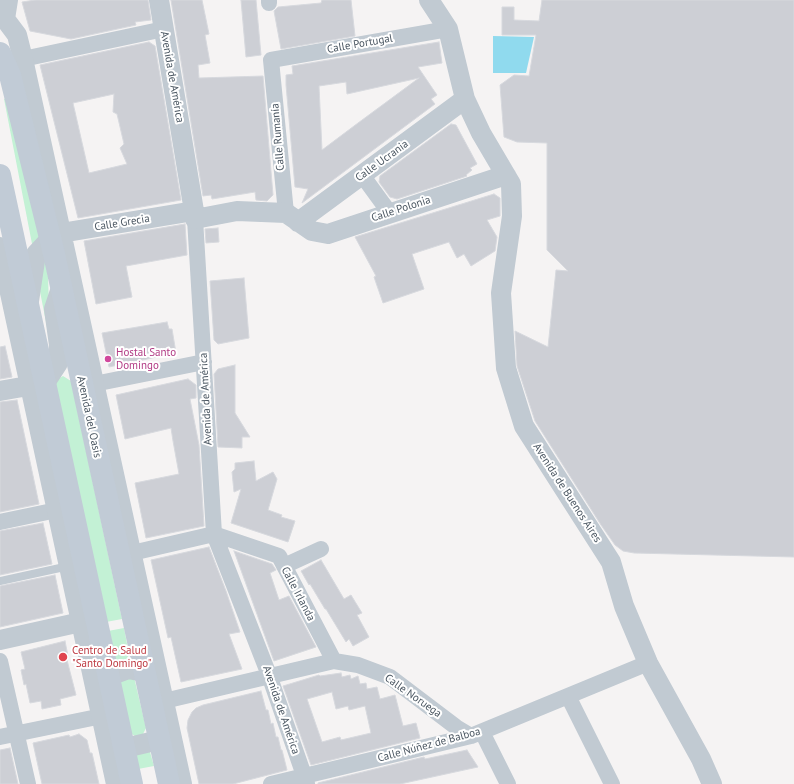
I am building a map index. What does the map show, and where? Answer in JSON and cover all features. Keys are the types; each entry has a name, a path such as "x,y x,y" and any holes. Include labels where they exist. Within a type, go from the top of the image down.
{"main road":[{"name":"Avenida del Oasis","path":"0,53 16,67 56,236 61,288 88,385 164,732 168,784"},
{"path":"0,175 28,305 38,384 102,682 125,748 132,784"}],"street":[{"name":"Avenida de América","path":"159,0 194,215 214,534 269,676 305,780"},
{"path":"429,0 448,28 465,99 481,133 509,179"},
{"path":"4,12 17,35 16,67 164,29"},
{"name":"Calle Portugal","path":"271,60 448,28"},
{"name":"Calle Rumanía","path":"271,60 292,218"},
{"name":"Calle Ucrania","path":"292,218 362,175 465,99"},
{"path":"362,175 389,212"},
{"name":"Calle Polonia","path":"292,218 312,231 328,234 389,212 509,179"},
{"name":"Avenida de Buenos Aires","path":"509,179 512,216 501,293 506,368 524,426 611,562 624,606 648,663 701,759 712,784"},
{"name":"Calle Grecia","path":"56,236 194,215 237,211 292,218"},
{"path":"28,305 36,254 56,236"},
{"name":"Avenida del Oasis","path":"56,236 88,385 132,553 152,677 164,701 164,732 182,784"},
{"path":"0,247 4,284 38,384 57,510 81,622 102,682 103,725 116,784"},
{"path":"0,391 38,384 58,363 59,345 54,309 61,288"},
{"path":"88,385 204,362"},
{"path":"0,522 57,510"},
{"path":"132,553 214,534"},
{"name":"Calle Irlanda","path":"214,534 278,556 334,661"},
{"path":"284,566 321,549"},
{"path":"0,640 81,622"},
{"path":"0,661 28,784"},
{"name":"Calle Noruega","path":"164,701 334,661 358,665 390,677 456,727 477,734"},
{"name":"Calle Núñez de Balboa","path":"271,784 305,780 477,734 648,663"},
{"path":"102,682 128,669 152,677"},
{"path":"568,696 612,784"},
{"path":"0,737 103,725"},
{"path":"103,725 125,748 164,732"},
{"path":"477,734 508,784"}],"lane":[{"path":"0,581 69,566"}],"green space":[{"path":"10,97 40,241 33,249 4,99"},
{"path":"44,254 48,276 54,363 36,271"},
{"path":"63,376 71,381 122,619 106,622 55,385 58,379"},
{"path":"124,628 129,654 126,661 120,662 114,660 108,631"},
{"path":"134,677 146,728 142,736 135,736 130,733 119,681"},
{"path":"136,752 150,752 154,766 138,769"}],"water":[{"path":"493,36 534,37 526,73 493,73"}],"building":[{"path":"35,0 148,0 151,20 135,22 136,25 71,39 30,31 22,2"},
{"path":"171,0 202,0 209,34 205,35 210,63 198,65 199,78 263,76 273,195 267,201 256,200 255,192 212,199 211,195 203,196"},
{"path":"241,0 256,0 261,55 246,57"},
{"path":"322,0 351,0 355,36 281,49 274,11 278,7 321,3"},
{"path":"542,0 794,0 794,557 634,553 623,551 615,545 601,525 535,421 517,366 515,331 548,347 556,270 568,271 547,250 547,143 517,142 504,137 500,85 514,75 529,76 536,35 502,35 502,7 514,7 514,20 539,21"},
{"path":"149,42 155,46 181,200 78,218 40,65","holes":["114,94 113,112 117,114 124,144 120,148 127,164 89,173 73,103"]},
{"path":"439,42 442,63 418,67 437,95 431,99 435,104 302,203 308,189 295,187 286,85 286,75 293,74 292,66","holes":["419,78 322,150 319,86 346,82 347,94"]},
{"path":"451,124 456,125 477,164 470,168 472,170 466,175 467,176 397,199 390,197 379,182 380,176"},
{"path":"494,194 500,198 500,216 487,220 497,237 495,251 471,266 464,254 457,258 449,242 412,254 424,289 383,303 374,277 376,276 355,237"},
{"path":"185,224 187,255 126,266 132,297 96,304 84,241"},
{"path":"218,228 219,242 206,243 205,229"},
{"path":"244,278 249,338 218,344 214,340 210,281"},
{"path":"167,322 169,329 172,329 176,353 109,367 102,333"},
{"path":"5,346 12,377 0,379 0,347"},
{"path":"235,365 235,413 250,437 242,437 242,448 218,447 214,374 218,369"},
{"path":"188,379 196,385 196,398 190,399 199,445 204,526 146,538 135,483 179,474 171,428 125,439 116,395"},
{"path":"17,400 39,504 0,512 0,402"},
{"path":"254,461 256,481 273,472 277,479 268,510 282,515 281,517 295,521 288,542 231,523 241,489 234,492 232,472 235,469 235,463"},
{"path":"43,523 52,564 0,575 0,531"},
{"path":"209,547 240,632 229,634 242,669 181,682 171,637 168,638 151,560"},
{"path":"234,551 272,564 276,570 270,573 279,600 289,596 316,647 274,661"},
{"path":"321,560 344,599 351,595 362,613 357,615 369,637 353,646 349,639 346,642 301,571"},
{"path":"55,575 63,613 0,627 0,586"},
{"path":"65,641 68,656 66,656 76,695 60,699 61,705 42,709 41,701 30,703 21,670 25,669 21,652"},
{"path":"341,673 342,677 350,675 351,679 358,676 360,684 366,683 367,689 377,687 380,699 395,695 403,726 416,723 420,738 311,765 283,686 319,675","holes":["332,692 336,709 348,706 349,710 365,706 371,733 341,740 340,737 322,742 307,699"]},
{"path":"261,691 271,724 273,723 276,737 278,737 287,770 233,784 199,784 187,728 188,720 192,712 196,708 203,705"},
{"path":"79,734 87,740 90,753 92,753 99,784 42,784 33,743 69,735 70,737"},
{"path":"10,748 18,784 0,784 0,750"},
{"path":"467,750 478,767 400,784 318,784 424,757 425,759"}],"place":[{"name":"Hostal Santo Domingo","path":"108,359"},
{"name":"Centro de Salud \"Santo Domingo\"","path":"63,657"}]}
